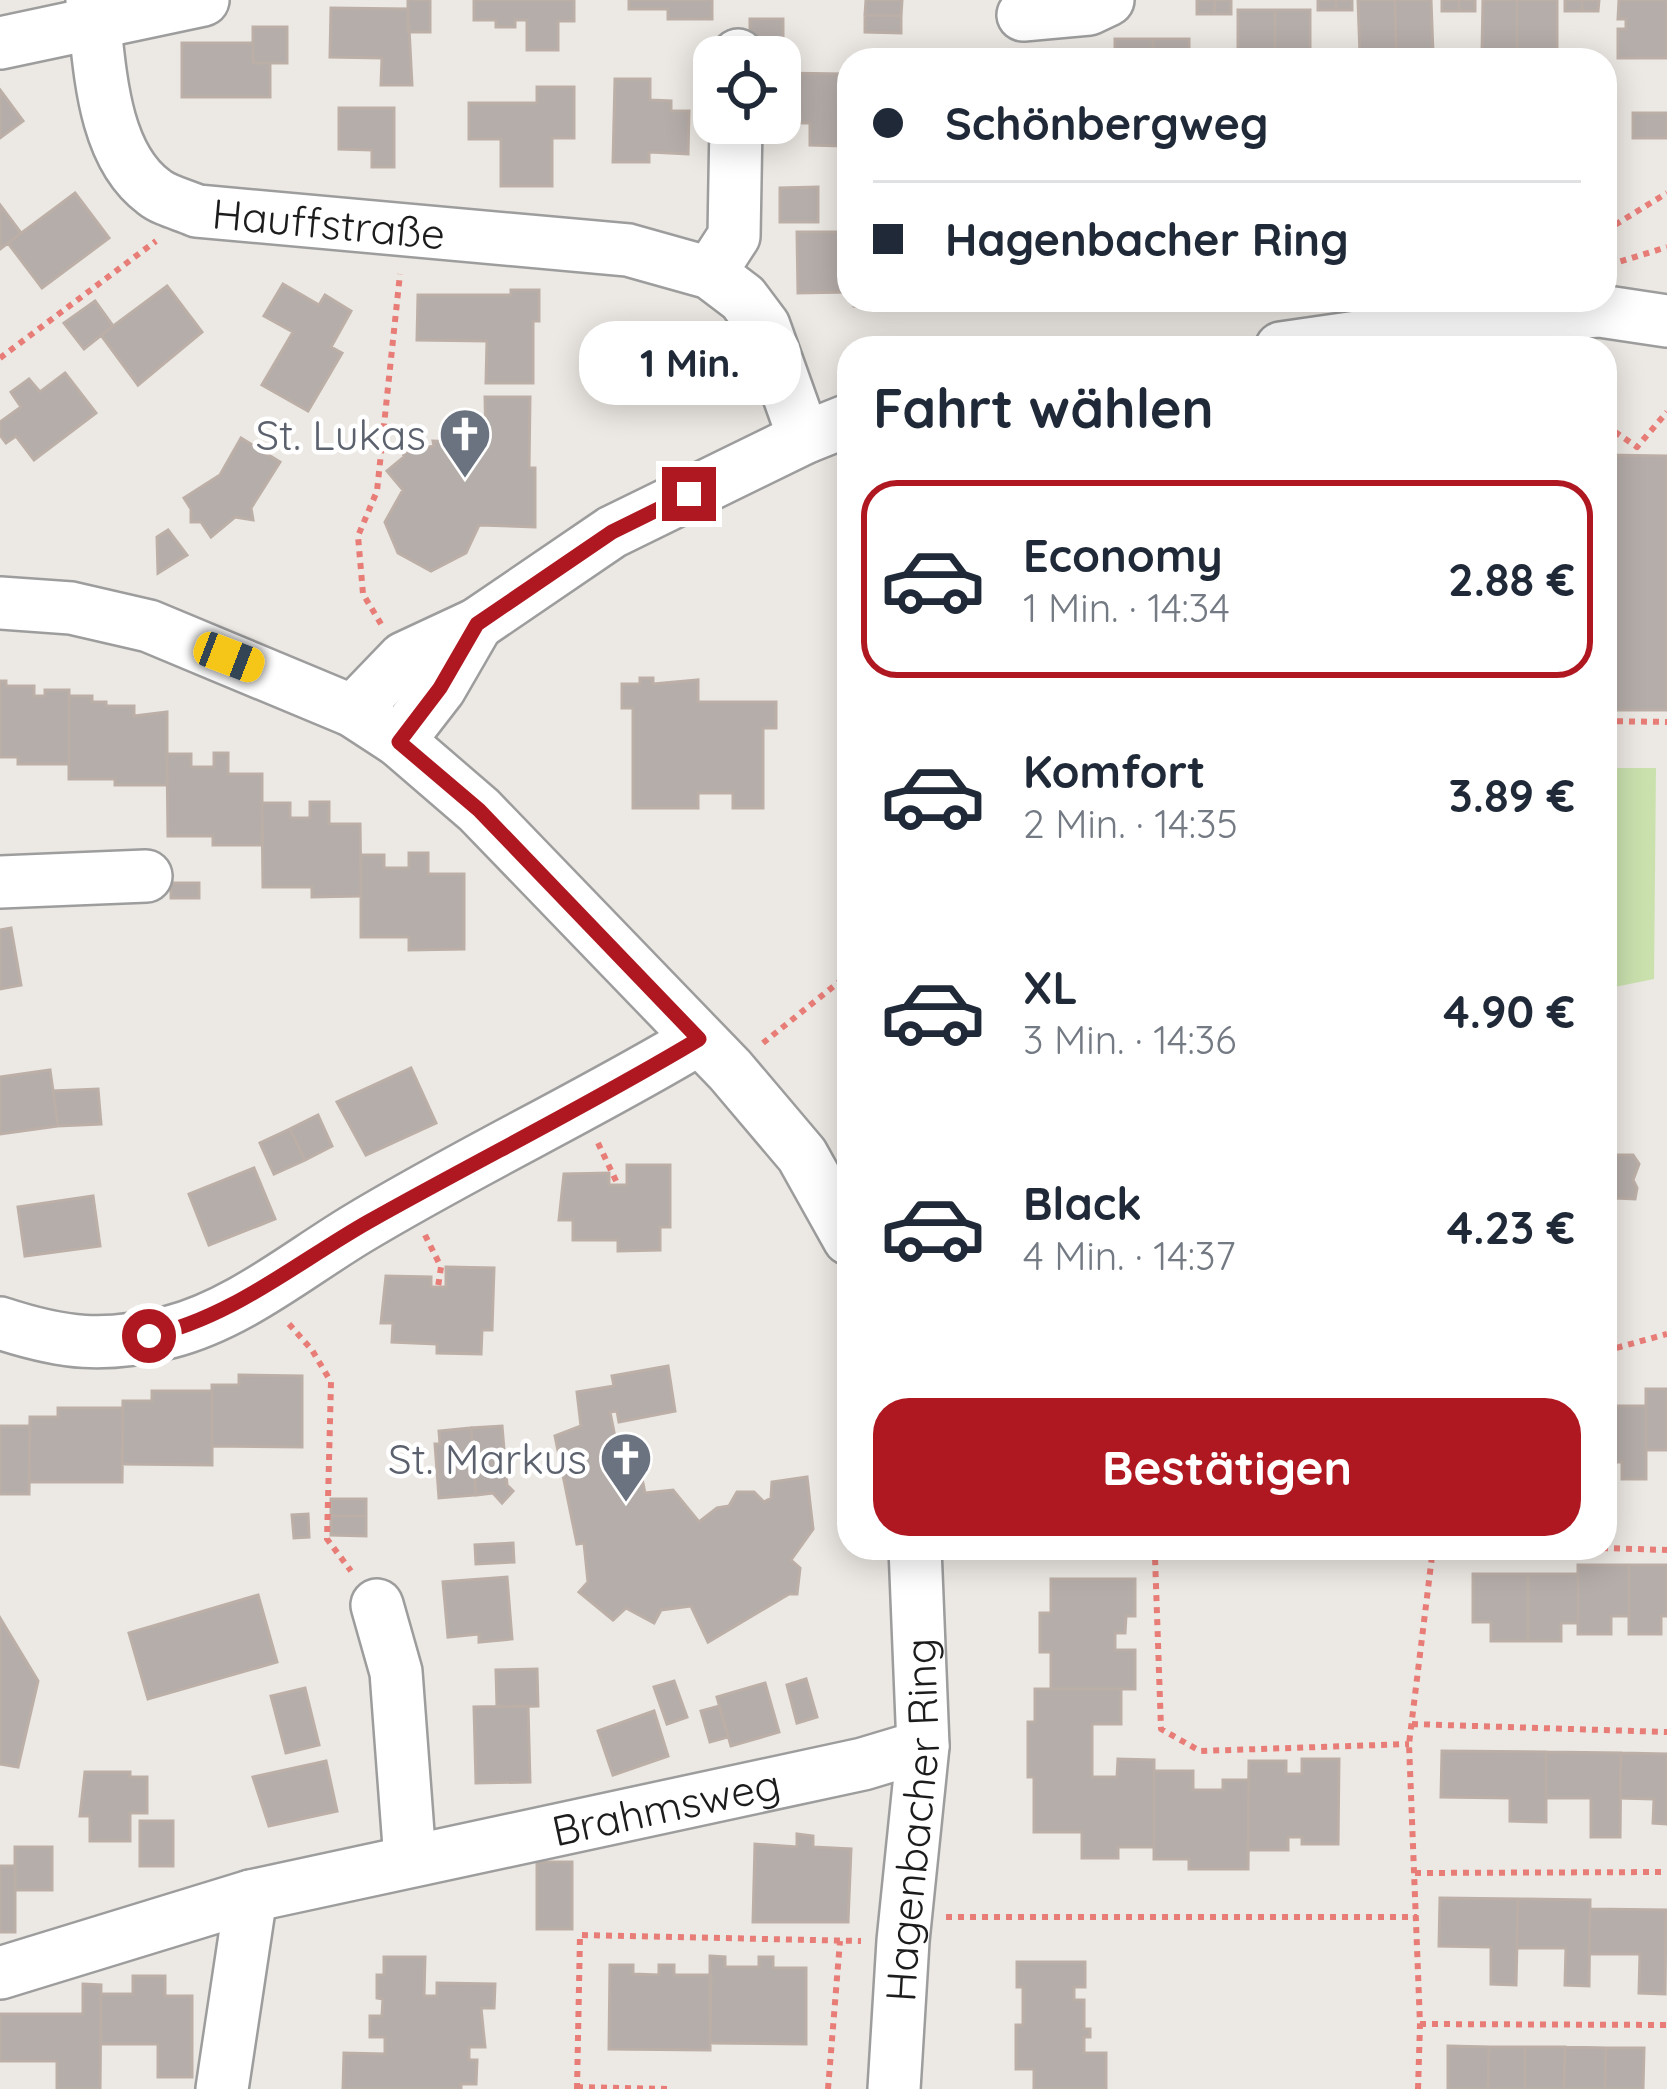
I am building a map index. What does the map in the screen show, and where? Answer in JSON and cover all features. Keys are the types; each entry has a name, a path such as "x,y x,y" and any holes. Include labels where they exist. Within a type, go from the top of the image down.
{"street":[{"path":"0,43 94,12 203,0"},
{"path":"1023,15 1089,9 1108,0"},
{"name":"Hauffstraße","path":"94,12 112,130 131,166 155,193 197,211 628,250 710,273 742,298 764,326 826,429"},
{"path":"710,273 734,236 736,144"},
{"path":"1364,336 1489,318 1584,312"},
{"path":"1607,312 1667,320"},
{"path":"353,710 404,658 477,624 612,532 826,429"},
{"path":"0,603 71,608 149,626 353,710 399,742 479,810 714,1055 802,1155 837,1218"},
{"path":"399,742 440,688 477,624"},
{"path":"0,882 146,876"},
{"path":"0,1323 56,1341 122,1342 223,1312 407,1201 714,1055"},
{"name":"Hagenbacher Ring","path":"895,2089 922,1746 915,1560"},
{"path":"377,1605 396,1672 410,1860"},
{"name":"Brahmsweg","path":"0,1973 251,1895 862,1764 922,1746"},
{"path":"222,2089 251,1895"}],"path":[{"path":"1617,224 1667,193"},
{"path":"0,358 197,211"},
{"path":"384,629 363,594 358,536 376,491 405,229"},
{"path":"1617,262 1667,247"},
{"path":"1617,435 1637,451 1667,412"},
{"path":"1617,721 1667,722"},
{"path":"714,1055 837,981"},
{"path":"407,1201 441,1267 438,1287"},
{"path":"260,1289 312,1350 331,1382 327,1539 377,1605"},
{"path":"1617,1348 1667,1334"},
{"path":"1617,1548 1667,1550"},
{"path":"1156,1560 1161,1729 1200,1751 1409,1744"},
{"path":"1418,2089 1420,2024 1409,1744 1432,1560"},
{"path":"1412,1724 1667,1732"},
{"path":"1415,1873 1667,1872"},
{"path":"668,2089 577,2088 580,1935 840,1941 904,1929 1417,1917"},
{"path":"828,2089 840,1941"},
{"path":"1420,2024 1667,2026"}],"green space":[{"path":"1617,768 1656,768 1654,979 1617,987"}],"building":[{"path":"408,0 430,0 430,32 408,32"},
{"path":"474,0 574,0 574,21 558,21 558,50 527,50 527,20 515,20 515,27 496,27 496,20 474,20"},
{"path":"629,0 712,0 712,19 668,19 668,9 629,9"},
{"path":"866,0 902,0 901,16 865,15"},
{"path":"1197,0 1215,0 1214,14 1197,14"},
{"path":"1215,0 1231,0 1231,14 1214,14"},
{"path":"1318,0 1336,0 1336,10 1318,10"},
{"path":"1336,0 1352,0 1352,10 1336,10"},
{"path":"1358,0 1395,0 1396,48 1360,48"},
{"path":"1395,0 1431,0 1433,48 1396,48"},
{"path":"1442,0 1459,0 1459,11 1442,11"},
{"path":"1459,0 1475,0 1475,11 1459,11"},
{"path":"1483,0 1517,0 1517,48 1482,48"},
{"path":"1517,0 1557,0 1557,48 1517,48"},
{"path":"1565,0 1582,0 1582,11 1565,11"},
{"path":"1582,0 1599,0 1598,11 1582,11"},
{"path":"1619,0 1667,0 1667,58 1618,58 1618,29 1626,29 1626,19 1618,19"},
{"path":"331,8 408,9 412,85 381,85 382,58 330,57"},
{"path":"1238,10 1275,10 1275,48 1238,48"},
{"path":"1275,10 1310,10 1310,48 1275,48"},
{"path":"865,15 901,16 901,33 865,32"},
{"path":"750,19 783,19 783,36 750,36"},
{"path":"253,27 287,27 287,63 253,63"},
{"path":"1115,39 1153,39 1153,48 1115,48"},
{"path":"1153,39 1189,39 1189,48 1153,48"},
{"path":"182,43 253,43 253,63 270,63 270,97 182,97"},
{"path":"801,73 837,74 837,146 810,145 810,123 801,123"},
{"path":"615,79 650,79 650,100 671,101 671,111 689,111 688,154 649,152 649,162 613,162"},
{"path":"537,87 574,87 574,138 552,138 552,186 501,186 501,139 469,139 469,103 537,103"},
{"path":"0,90 23,121 0,138"},
{"path":"339,108 394,108 394,167 372,167 372,150 339,149"},
{"path":"1633,113 1667,113 1667,138 1633,138"},
{"path":"818,187 818,222 780,222 780,188"},
{"path":"75,193 109,238 42,288 8,243"},
{"path":"0,205 21,233 0,249"},
{"path":"797,232 837,232 837,292 798,293"},
{"path":"283,284 319,305 325,295 351,311 331,347 342,353 308,411 262,385 293,332 264,316"},
{"path":"167,286 202,332 138,385 101,335"},
{"path":"511,290 539,290 539,321 533,321 533,383 486,383 487,341 417,340 418,295 511,295"},
{"path":"95,301 113,326 84,349 64,323"},
{"path":"65,373 96,413 34,460 16,436 6,443 0,422 21,407 11,392 29,379 40,392"},
{"name":"St. Lukas","path":"485,397 530,397 529,468 535,468 535,527 479,525 466,553 431,571 398,553 385,522 403,490 387,471 403,453 434,446 433,441 486,443"},
{"path":"241,438 280,462 251,508 253,520 235,517 211,537 201,522 191,522 191,509 184,498 220,475"},
{"path":"1617,455 1667,456 1667,710 1617,710"},
{"path":"168,530 187,555 158,573 157,537"},
{"path":"640,678 653,678 653,684 698,680 698,702 776,702 776,728 763,728 763,808 733,808 733,793 698,793 698,808 633,808 633,708 622,708 622,684 640,684"},
{"path":"0,681 6,681 6,686 34,686 34,696 45,696 45,690 69,690 69,764 18,764 18,757 0,757"},
{"path":"69,696 92,696 92,702 106,702 106,706 134,706 134,716 167,712 167,785 69,779"},
{"path":"214,753 228,753 228,774 262,774 262,845 213,845 213,836 168,836 167,754 191,754 191,767 214,767"},
{"path":"310,802 329,802 329,824 360,824 361,896 312,897 312,887 263,887 262,803 290,803 290,818 310,818"},
{"path":"409,853 428,853 428,874 464,874 464,949 409,950 409,937 361,937 361,855 384,855 384,868 409,868"},
{"path":"171,883 199,883 199,898 171,898"},
{"path":"11,928 21,985 0,989 0,930"},
{"path":"411,1068 436,1123 366,1155 337,1102"},
{"path":"50,1070 58,1126 0,1134 0,1077"},
{"path":"98,1089 101,1124 58,1126 53,1091"},
{"path":"318,1115 332,1146 305,1160 290,1129"},
{"path":"290,1129 305,1160 274,1174 260,1143"},
{"path":"1617,1155 1633,1155 1639,1164 1633,1180 1635,1199 1617,1198"},
{"path":"627,1165 670,1165 670,1227 660,1227 660,1250 618,1251 618,1240 573,1240 573,1220 559,1220 564,1174 609,1173 609,1185 627,1185"},
{"path":"254,1168 275,1219 209,1245 189,1194"},
{"path":"93,1196 100,1246 25,1256 18,1207"},
{"path":"446,1267 494,1268 492,1330 482,1330 481,1354 437,1353 437,1344 392,1342 393,1323 381,1323 386,1276 431,1277 431,1287 446,1287"},
{"name":"St. Markus","path":"668,1366 675,1411 619,1422 617,1411 610,1412 615,1437 633,1435 645,1493 673,1490 699,1522 717,1508 729,1506 737,1492 754,1492 764,1502 771,1498 772,1482 807,1477 813,1529 791,1560 800,1568 797,1594 789,1594 708,1642 691,1606 661,1610 654,1623 626,1608 613,1620 579,1592 588,1582 584,1543 577,1544 555,1436 581,1426 577,1392 614,1386 612,1376"},
{"path":"239,1375 302,1376 302,1447 212,1446 212,1385 239,1385"},
{"path":"1646,1389 1667,1389 1667,1450 1646,1450"},
{"path":"152,1391 212,1391 212,1465 122,1464 123,1401 152,1401"},
{"path":"1617,1406 1646,1406 1646,1479 1622,1479 1622,1462 1617,1462"},
{"path":"58,1408 123,1408 122,1482 29,1482 30,1417 58,1417"},
{"path":"0,1426 30,1426 29,1494 0,1494"},
{"path":"502,1426 507,1485 513,1491 502,1503 493,1493 476,1495 471,1428"},
{"path":"471,1428 476,1495 439,1498 435,1444 440,1444 439,1431"},
{"path":"331,1499 366,1499 366,1516 331,1516"},
{"path":"308,1514 309,1537 294,1538 292,1515"},
{"path":"331,1516 366,1516 366,1536 331,1535"},
{"path":"513,1543 514,1562 476,1564 475,1545"},
{"path":"1578,1565 1629,1565 1629,1616 1611,1616 1611,1634 1578,1634"},
{"path":"1629,1565 1667,1565 1667,1616 1661,1616 1661,1634 1629,1634"},
{"path":"1473,1574 1528,1574 1528,1641 1491,1641 1491,1622 1473,1622"},
{"path":"1528,1574 1578,1574 1578,1623 1561,1623 1561,1641 1528,1641"},
{"path":"507,1577 512,1639 479,1642 479,1634 448,1637 443,1582"},
{"path":"1051,1579 1135,1579 1135,1616 1126,1616 1125,1633 1115,1633 1115,1650 1135,1650 1135,1689 1051,1689 1051,1652 1040,1652 1040,1613 1051,1613"},
{"path":"258,1595 277,1662 148,1699 129,1633"},
{"path":"0,1618 38,1681 18,1767 0,1764"},
{"path":"537,1669 538,1706 497,1707 496,1670"},
{"path":"806,1679 817,1717 797,1723 787,1685"},
{"path":"674,1681 687,1717 667,1724 654,1687"},
{"path":"765,1683 779,1732 731,1746 717,1697"},
{"path":"305,1688 319,1745 286,1753 271,1696"},
{"path":"1035,1689 1121,1689 1121,1724 1092,1724 1092,1777 1117,1777 1118,1759 1154,1760 1154,1847 1118,1847 1118,1858 1082,1858 1082,1832 1034,1832 1028,1722 1035,1722"},
{"path":"528,1706 530,1782 476,1783 474,1707"},
{"path":"719,1706 728,1737 710,1742 701,1711"},
{"path":"654,1711 668,1756 613,1775 598,1731"},
{"path":"1442,1751 1546,1752 1546,1822 1510,1821 1510,1798 1441,1797"},
{"path":"1546,1752 1621,1753 1620,1837 1591,1837 1591,1798 1546,1798"},
{"path":"1621,1753 1667,1754 1667,1824 1653,1823 1654,1799 1620,1798"},
{"path":"1302,1759 1339,1759 1338,1844 1302,1844 1302,1837 1288,1837 1288,1850 1248,1850 1249,1761 1286,1761 1286,1774 1302,1774"},
{"path":"326,1761 337,1811 269,1826 253,1777"},
{"path":"1154,1771 1193,1771 1193,1790 1223,1790 1223,1780 1249,1780 1248,1869 1189,1869 1189,1859 1154,1859"},
{"path":"85,1772 130,1772 130,1777 147,1777 147,1813 130,1813 130,1841 90,1841 90,1816 80,1816"},
{"path":"140,1821 173,1821 173,1866 140,1866"},
{"path":"797,1834 813,1836 813,1847 851,1849 848,1922 753,1922 755,1844 797,1847"},
{"path":"15,1847 52,1847 52,1890 15,1890"},
{"path":"537,1862 572,1862 572,1929 537,1929"},
{"path":"0,1866 15,1866 15,1932 0,1932"},
{"path":"1440,1898 1518,1899 1516,1985 1491,1984 1491,1947 1439,1946"},
{"path":"1518,1899 1590,1900 1589,1986 1565,1985 1566,1948 1517,1948"},
{"path":"1590,1909 1666,1910 1665,1994 1639,1993 1640,1954 1589,1954"},
{"path":"710,1956 725,1957 725,1967 759,1967 759,1957 773,1957 773,1968 806,1968 806,2044 710,2043"},
{"path":"384,1957 425,1957 424,1996 437,1996 437,1983 495,1984 494,2008 481,2008 485,2047 469,2047 469,2060 477,2060 476,2084 461,2084 461,2089 343,2089 344,2053 385,2054 385,2037 370,2037 370,2016 382,2016 377,1975 384,1975"},
{"path":"1017,1962 1085,1962 1085,1987 1074,1987 1074,2000 1084,2000 1084,2029 1090,2029 1090,2037 1084,2037 1084,2053 1106,2053 1106,2089 1034,2089 1034,2069 1016,2069 1016,2025 1023,2025 1023,1987 1017,1987"},
{"path":"610,1965 633,1965 633,1974 659,1975 659,1965 674,1965 674,1975 711,1975 710,2050 609,2049"},
{"path":"133,1976 165,1976 165,1996 192,1996 192,2077 158,2077 158,2044 101,2044 101,1994 133,1994"},
{"path":"83,1984 101,1985 100,2089 57,2089 57,2061 0,2061 0,2014 83,2014"},
{"path":"1448,2046 1489,2047 1488,2089 1448,2089"},
{"path":"1489,2047 1525,2047 1525,2089 1488,2089"},
{"path":"1525,2047 1565,2047 1564,2089 1525,2089"},
{"path":"1565,2047 1606,2048 1605,2089 1564,2089"},
{"path":"1606,2048 1644,2048 1643,2089 1605,2089"}],"place":[{"name":"St. Lukas","path":"465,480"},
{"name":"St. Markus","path":"626,1504"}],"route":[{"path":"149,1336 223,1312 366,1223 699,1039 479,810 399,742 440,688 477,624 612,532 689,494"}]}
